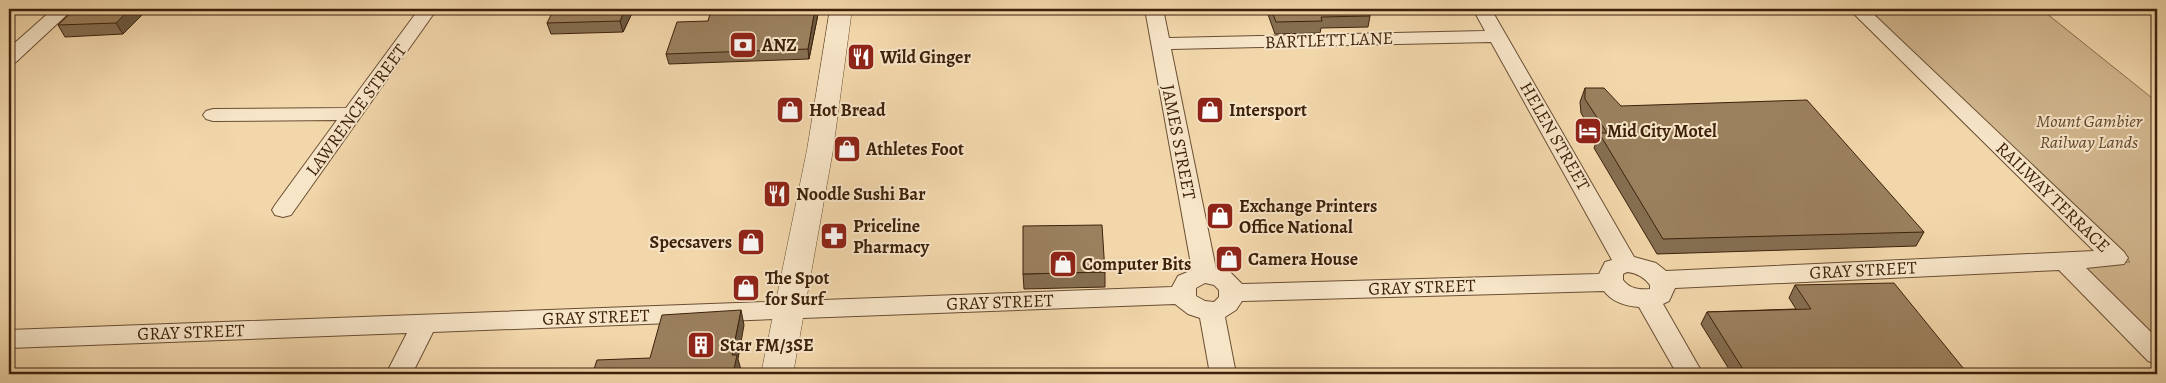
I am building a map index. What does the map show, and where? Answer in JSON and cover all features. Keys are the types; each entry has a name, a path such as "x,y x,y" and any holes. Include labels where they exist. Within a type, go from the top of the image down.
{"street":[{"path":"9,58 64,9"},
{"name":"LAWRENCE STREET","path":"283,210 428,9"},
{"path":"777,374 820,150 841,9"},
{"name":"JAMES STREET","path":"1154,9 1205,275"},
{"name":"HELEN STREET","path":"1482,9 1619,273"},
{"name":"RAILWAY TERRACE","path":"1858,9 2116,258 2065,261"},
{"name":"BARTLETT LANE","path":"1160,44 1497,36"},
{"path":"213,115 353,114"},
{"path":"2065,261 2157,354"},
{"name":"GRAY STREET","path":"1619,273 1615,288 1630,297 1654,290 2065,261"},
{"name":"GRAY STREET","path":"1233,293 1619,273 1642,267 1656,275 1654,290"},
{"path":"1205,275 1221,278 1231,288 1232,298 1225,307 1211,311 1196,309 1185,300 1182,295 1185,283 1197,276 1205,275"},
{"path":"1654,290 1690,374"},
{"name":"GRAY STREET","path":"9,340 1182,295"},
{"path":"1211,311 1223,374"},
{"path":"399,374 425,324"}],"green space":[{"name":"Mount Gambier Railway Lands","path":"1865,9 2041,9 2157,102 2157,345 2077,266 2130,262"}],"building":[{"path":"75,9 130,9 116,23 58,25"},
{"path":"554,9 625,9 620,21 547,23"},
{"path":"815,9 808,49 666,54 677,22 708,21 711,10"},
{"path":"1271,9 1367,9 1370,16 1321,17 1322,21 1276,22"},
{"path":"1585,88 1604,88 1621,106 1807,100 1924,232 1663,239 1599,133 1607,133 1585,99"},
{"name":"Computer Bits","path":"1102,225 1105,272 1023,274 1023,226"},
{"path":"1894,283 1968,374 1746,374 1707,312 1811,309 1795,285"},
{"path":"741,310 732,355 737,355 733,374 532,374 593,372 597,360 650,358 662,315"}],"place":[{"name":"ANZ","path":"743,45"},
{"name":"Wild Ginger","path":"861,57"},
{"name":"Hot Bread","path":"790,110"},
{"name":"Intersport","path":"1210,110"},
{"name":"Mid City Motel","path":"1588,131"},
{"name":"Athletes Foot","path":"847,149"},
{"name":"Noodle Sushi Bar","path":"777,194"},
{"name":"Exchange Printers Office National","path":"1220,216"},
{"name":"Priceline Pharmacy","path":"834,236"},
{"name":"Specsavers","path":"751,242"},
{"name":"Camera House","path":"1229,259"},
{"name":"Computer Bits","path":"1063,264"},
{"name":"The Spot for Surf","path":"746,288"},
{"name":"Star FM/3SE","path":"701,345"}]}
